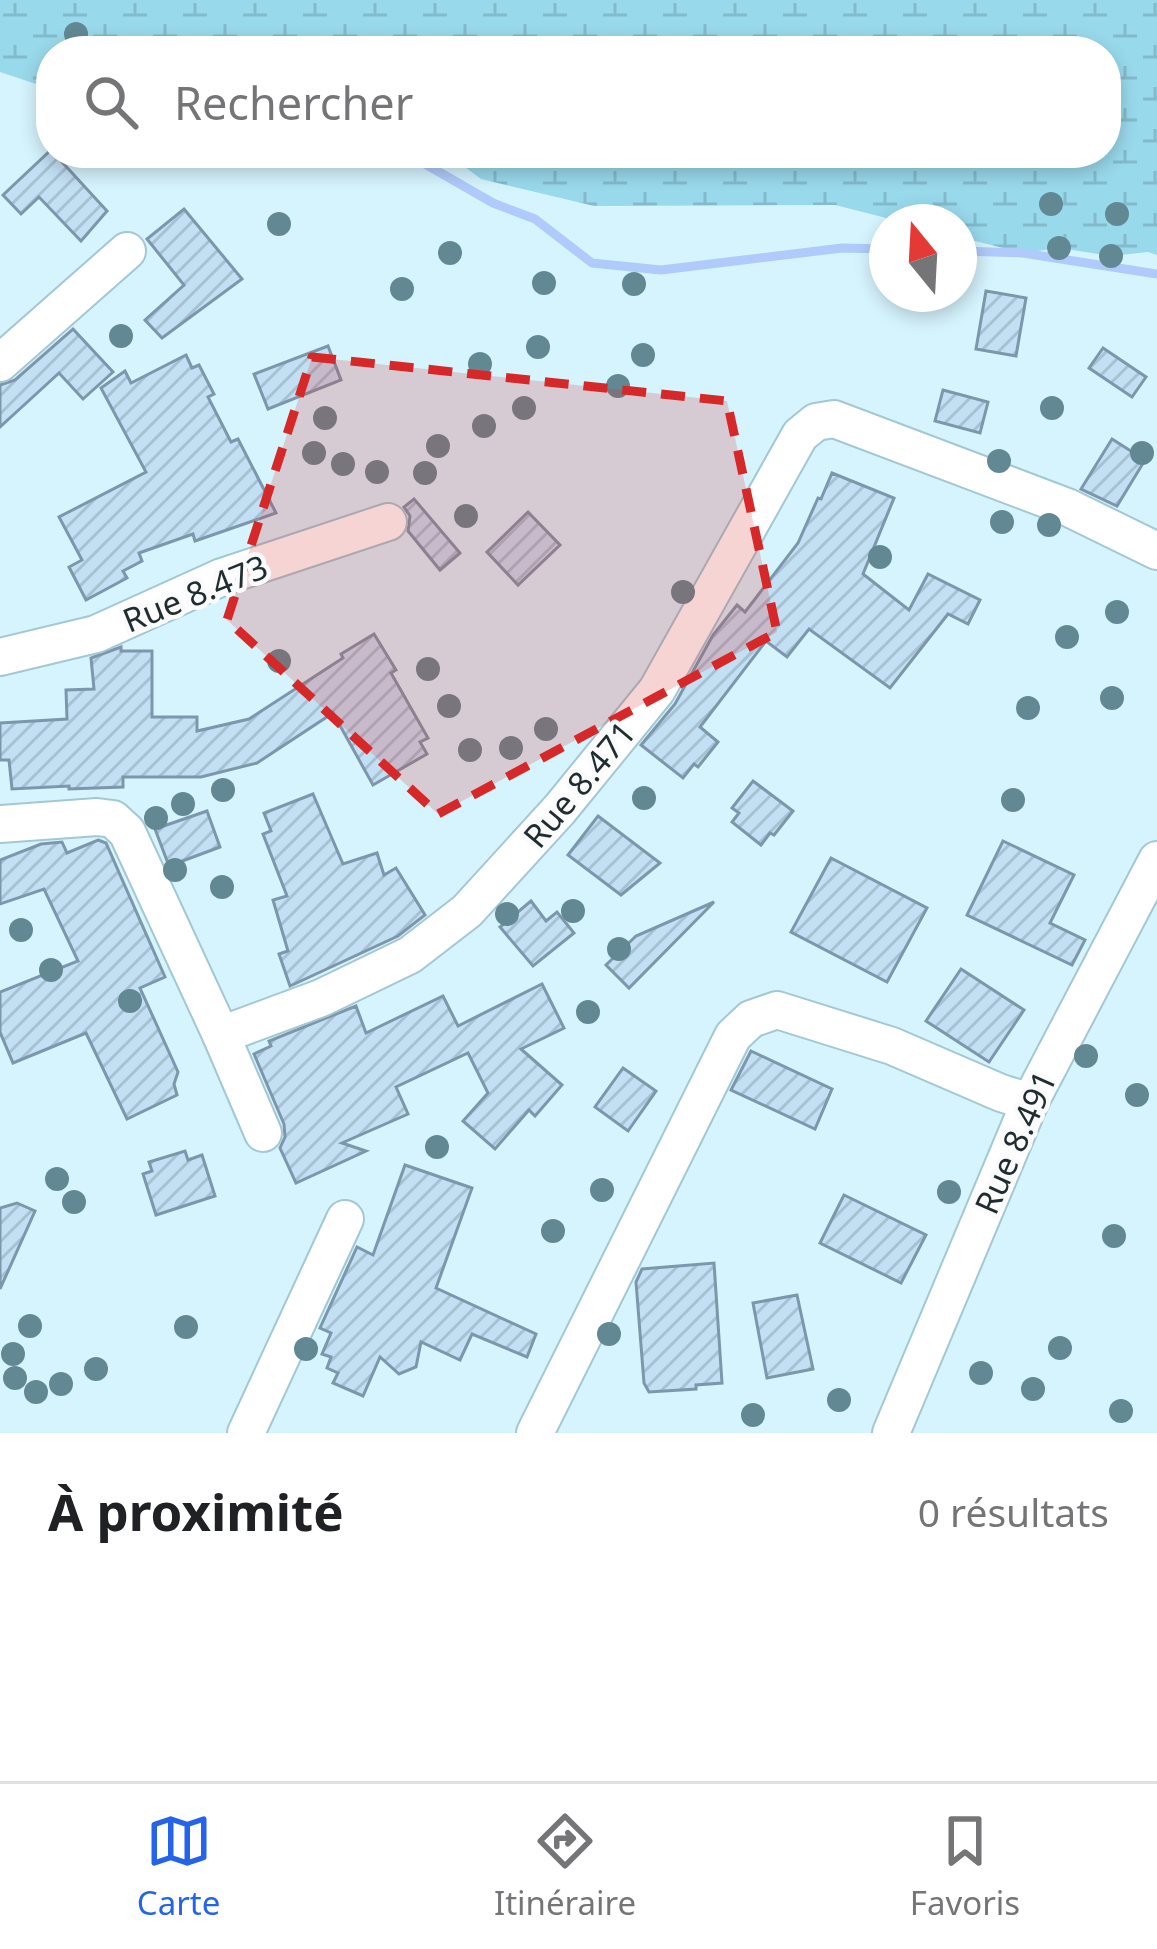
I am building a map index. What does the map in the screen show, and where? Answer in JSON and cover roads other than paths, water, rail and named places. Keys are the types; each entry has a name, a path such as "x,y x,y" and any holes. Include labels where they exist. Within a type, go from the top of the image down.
{"street":[{"path":"0,363 127,251"},
{"name":"Rue 8.471","path":"221,1035 321,998 410,955 467,911 560,809 657,690 800,435 816,422 834,419 1025,491 1157,551"},
{"name":"Rue 8.473","path":"0,657 96,634 222,578 388,523"},
{"path":"0,824 97,817 113,819 127,832 263,1133"},
{"name":"Rue 8.491","path":"891,1433 1030,1102 1157,860"},
{"path":"535,1433 733,1036 752,1019 777,1010 892,1046 1030,1102"},
{"path":"246,1433 346,1219"}],"waterway":[{"path":"432,168 493,203 535,219 592,263 661,270 869,249"},
{"path":"977,252 1023,253 1157,274"}]}
